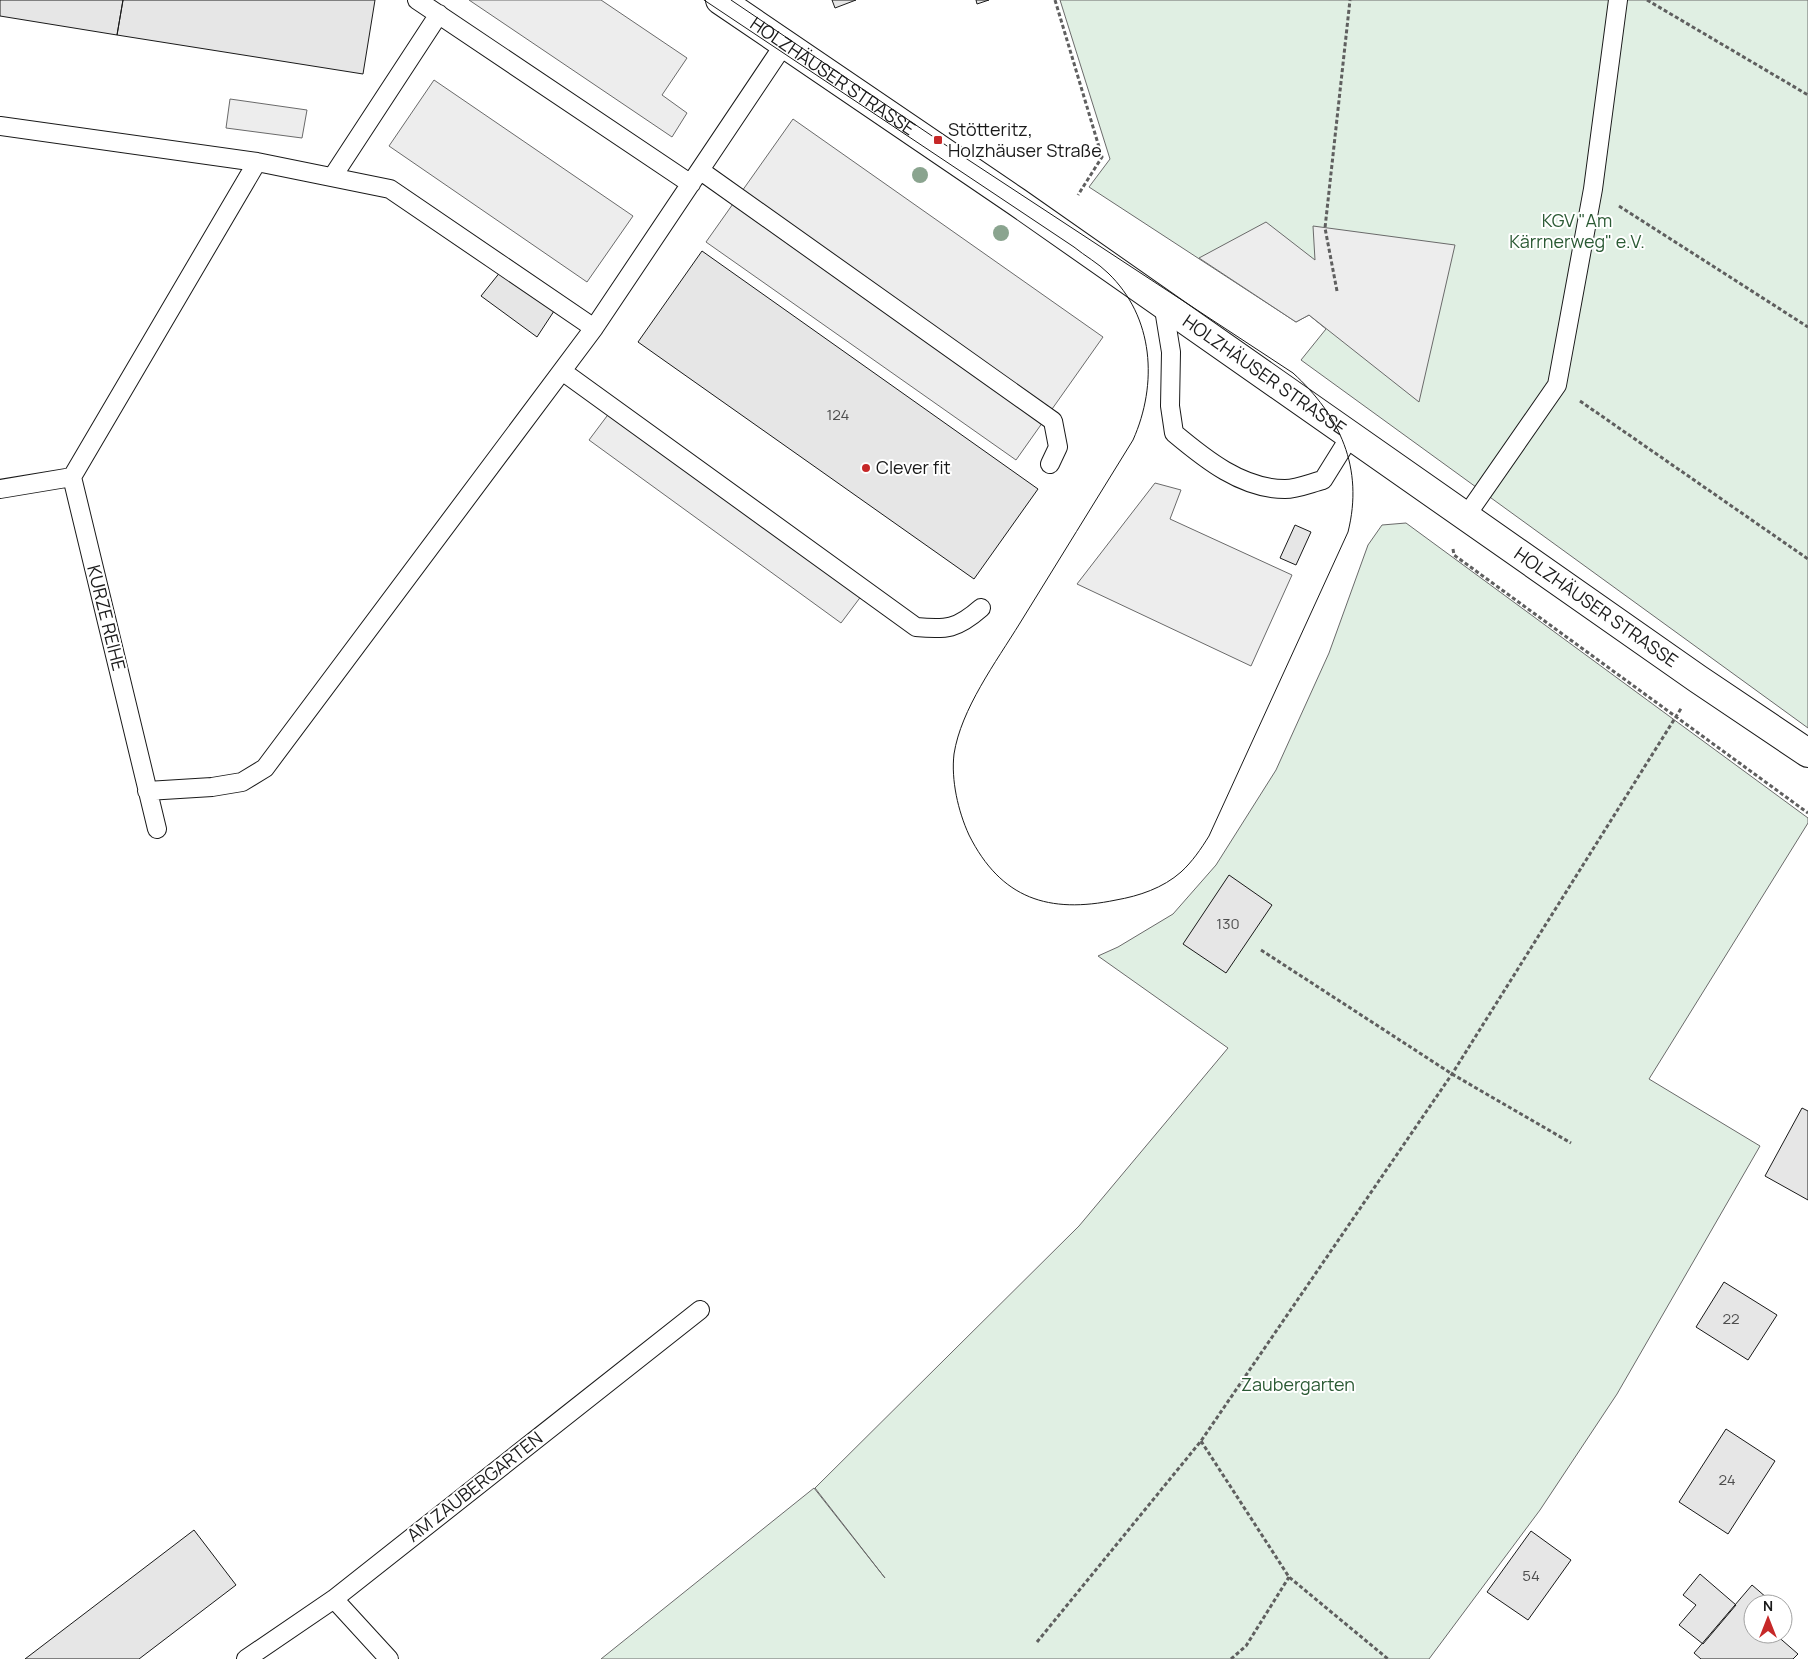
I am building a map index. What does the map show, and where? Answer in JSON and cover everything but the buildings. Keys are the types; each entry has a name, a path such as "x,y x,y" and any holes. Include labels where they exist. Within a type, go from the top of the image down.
{"main road":[{"name":"HOLZHÄUSER STRASSE","path":"720,0 1163,303 1698,679 1808,753"}],"lane":[{"path":"417,0 696,177 1053,422 1058,447 1050,464"},
{"path":"1457,510 1557,385 1593,189 1618,0"},
{"path":"334,176 439,14"},
{"path":"147,791 212,787 242,782 265,768 594,328 785,43"},
{"path":"0,126 257,162 334,176 390,189 594,328"},
{"path":"0,489 72,477 257,162"},
{"path":"1163,303 1172,352 1170,406 1174,433 1197,452 1244,482 1286,489 1323,480 1351,435"},
{"path":"562,371 916,627 945,630 968,620 981,608"},
{"name":"KURZE REIHE","path":"72,477 157,829"},
{"name":"AM ZAUBERGARTEN","path":"246,1659 334,1598 700,1310"},
{"path":"334,1598 389,1659"}],"path":[{"path":"1055,0 1102,157 1078,195"},
{"path":"1336,291 1326,228 1350,0"},
{"path":"1646,0 1808,95"},
{"path":"1593,189 1808,327"},
{"path":"1557,385 1808,559"},
{"path":"1457,510 1454,555 1808,813"},
{"path":"1037,1642 1201,1441 1452,1074 1676,718 1698,679"},
{"path":"1261,950 1452,1074 1572,1143"},
{"path":"1201,1441 1289,1577 1388,1659"},
{"path":"1231,1659 1246,1646 1289,1577"}],"green space":[{"name":"KGV \"Am Kärrnerweg\" e.V.","path":"1060,0 1808,0 1808,728 1301,360 1326,329 1309,315 1296,322 1089,187 1110,159"},
{"name":"Zaubergarten","path":"1406,523 1808,818 1808,823 1649,1079 1760,1146 1617,1394 1540,1510 1429,1659 601,1659 814,1488 885,1578 815,1488 1079,1226 1228,1048 1098,956 1118,947 1173,914 1216,865 1276,770 1329,653 1368,545 1382,525"}],"shaded area":[{"path":"469,0 601,0 687,58 662,95 687,113 672,137"},
{"path":"434,80 633,216 587,282 389,146"},
{"path":"230,99 307,110 302,138 226,128"},
{"path":"793,119 1103,337 1016,460 706,242"},
{"path":"1266,222 1315,260 1313,226 1455,245 1419,402 1309,315 1296,322 1199,258"},
{"path":"613,408 865,591 841,623 589,440"},
{"path":"1155,483 1181,490 1170,519 1292,575 1251,666 1077,584"}],"tram line":[{"path":"704,0 1074,247 1108,273 1123,291 1135,310 1143,330 1148,374 1141,419 1133,440 981,686 964,720 958,737 953,764 959,806 969,835 982,857 996,874 1012,887 1029,897 1069,905 1092,904 1125,898 1159,887 1174,878 1185,868 1209,836 1348,532 1353,486 1350,465 1335,425 1324,407 1293,373 938,140 731,0"}],"place":[{"name":"Stötteritz, Holzhäuser Straße","path":"938,140"},
{"name":"Clever fit","path":"866,468"}]}
